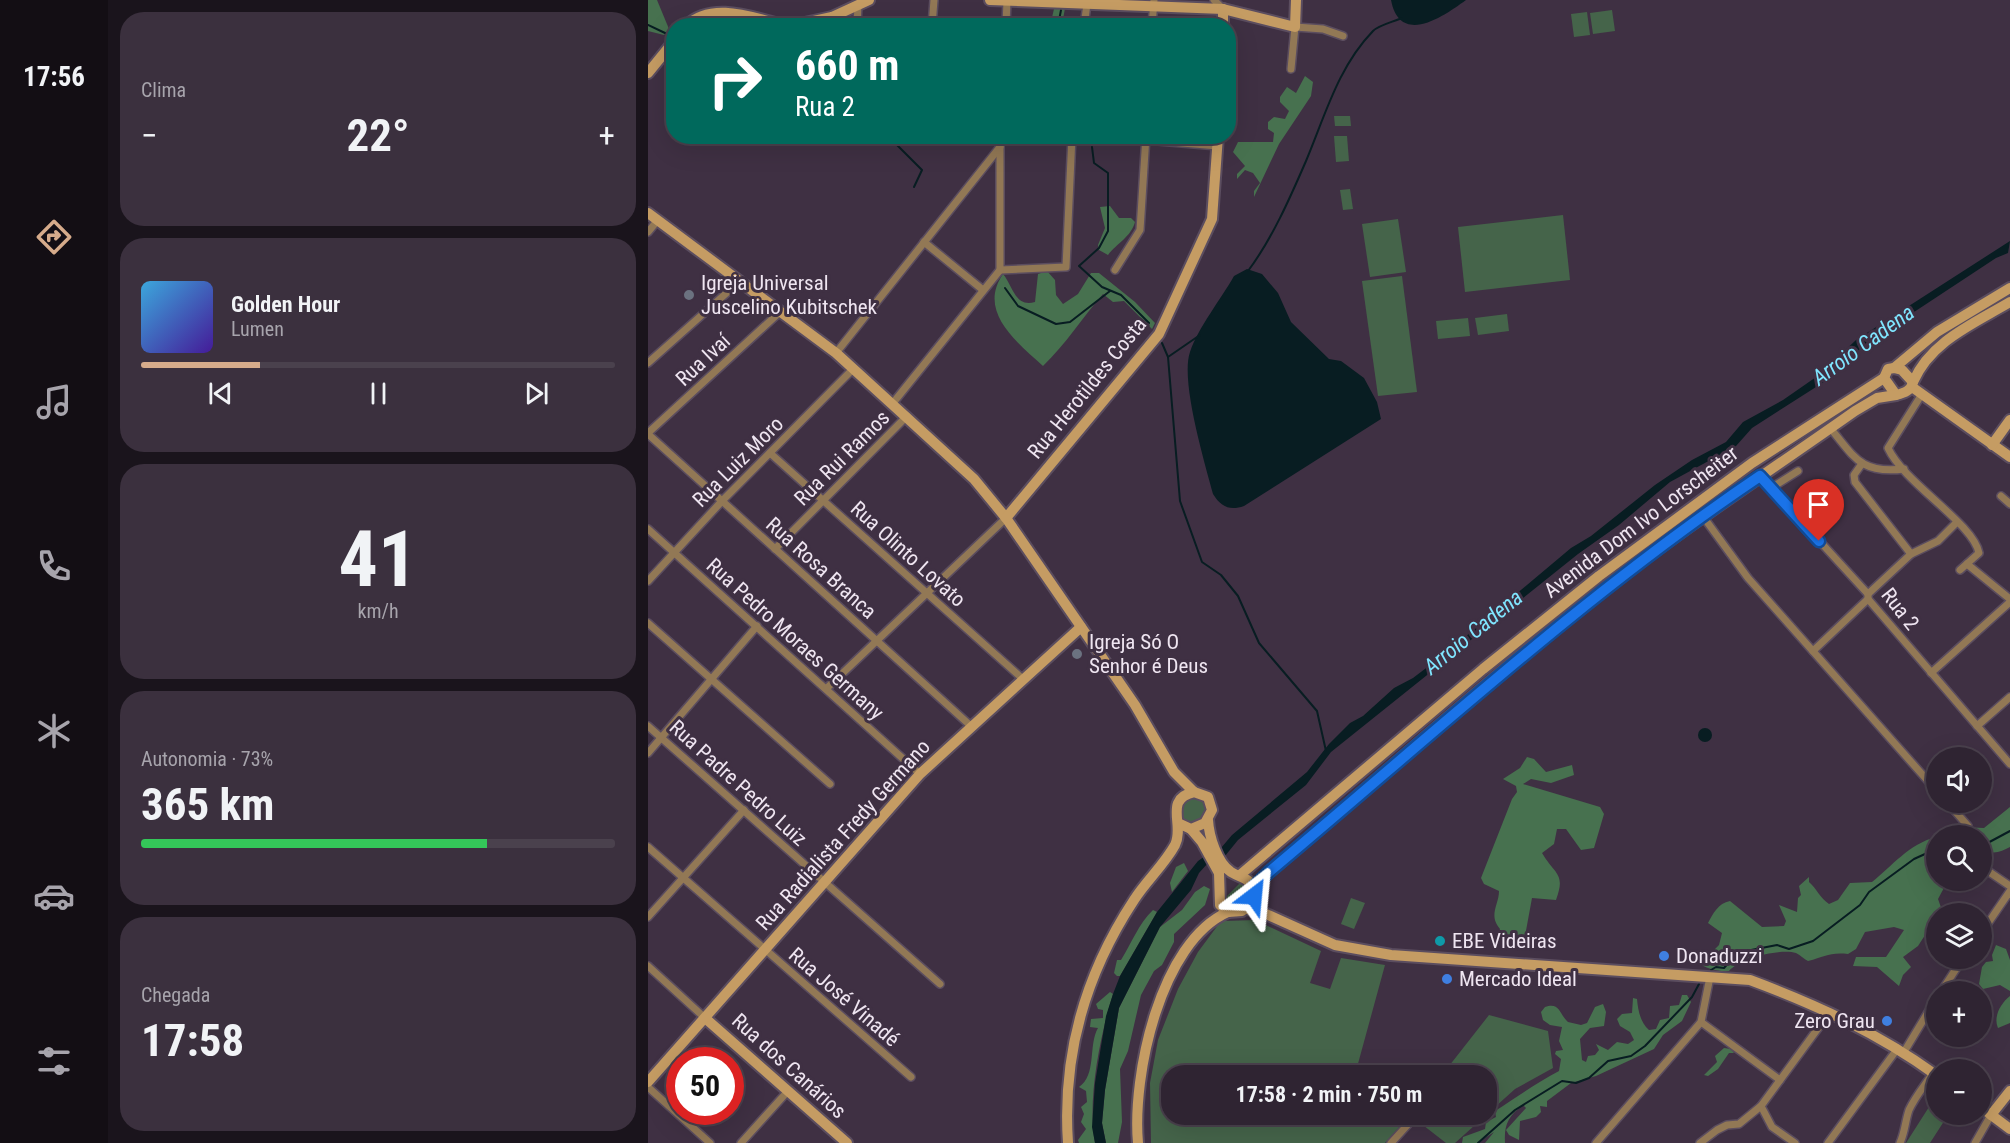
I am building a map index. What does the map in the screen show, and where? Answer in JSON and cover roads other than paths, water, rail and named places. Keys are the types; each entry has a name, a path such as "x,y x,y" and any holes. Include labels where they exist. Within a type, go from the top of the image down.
{"street":[{"path":"828,18 869,0"},
{"path":"933,18 934,0"},
{"path":"990,0 1087,4 1223,4"},
{"path":"1006,18 1007,0"},
{"path":"1214,0 1294,27 1323,29 1343,36"},
{"path":"1291,69 1296,0"},
{"path":"1153,18 1154,3"},
{"path":"1085,18 1087,4"},
{"path":"857,18 858,5"},
{"path":"696,18 717,12 748,18"},
{"path":"648,73 666,51"},
{"path":"1000,270 1066,267 1072,144"},
{"path":"1115,270 1140,230 1146,144"},
{"name":"Rua Herotildes Costa","path":"1006,518 1159,334 1212,219 1218,144"},
{"path":"836,353 1000,147"},
{"path":"893,403 1000,270 1000,147"},
{"path":"648,213 836,353 974,479 1006,518 1135,705 1174,772 1194,792 1204,794 1211,801 1212,810 1208,820 1209,844"},
{"path":"648,232 658,220"},
{"path":"924,242 983,290"},
{"path":"648,363 740,281"},
{"name":"Avenida Dom Ivo Lorscheiter","path":"1237,874 1483,669 1599,576 1743,470 1884,378 1888,369 1894,368 1937,332 2010,288"},
{"path":"1912,384 1922,363 1937,347 2007,307"},
{"name":"Rua Ivaí","path":"648,434 781,311"},
{"name":"Rua Luiz Moro","path":"648,581 722,501 854,368"},
{"path":"1894,368 1902,370 1922,394 2010,458"},
{"path":"1884,378 1896,395"},
{"name":"Avenida Dom Ivo Lorscheiter","path":"1254,892 1269,872 1492,681 1609,586 1702,515 1830,429 1877,398 1896,395 1912,384"},
{"path":"1922,394 1888,448 1923,491 1957,522 1979,551 1960,570"},
{"name":"Rua Rui Ramos","path":"775,549 907,416"},
{"path":"1992,445 2010,420"},
{"path":"1830,429 1861,465 1891,470 1904,469"},
{"name":"Rua Rosa Branca","path":"648,434 972,727"},
{"name":"Rua Olinto Lovato","path":"771,453 1024,680"},
{"path":"1861,465 1854,476 1855,483 1911,554"},
{"path":"1771,488 1798,471"},
{"name":"Rua 2","path":"1760,476 1868,597 2010,764"},
{"path":"2001,496 2010,504"},
{"path":"1702,515 1748,578 1926,779"},
{"path":"827,688 1006,518"},
{"path":"1813,651 1911,554 1938,541 1957,522"},
{"name":"Rua Pedro Moraes Germany","path":"648,529 920,774"},
{"path":"1931,673 2010,600 1967,564"},
{"path":"648,623 830,784"},
{"path":"648,753 757,626"},
{"name":"Rua Radialista Fredy Germano","path":"648,1082 920,774 1081,627"},
{"path":"1977,726 2010,697"},
{"name":"Rua Padre Pedro Luiz","path":"648,726 940,984"},
{"path":"1174,772 1179,800"},
{"path":"1068,1143 1069,1070 1085,998 1112,935 1145,883 1176,844 1178,823 1175,808 1179,800 1194,792"},
{"path":"648,917 744,810"},
{"path":"1957,813 1967,825"},
{"path":"1191,829 1200,827 1208,820"},
{"path":"1178,823 1191,829 1209,844 1221,866 1220,905 1228,912"},
{"name":"Rua José Vinadé","path":"648,847 911,1077"},
{"path":"1221,866 1246,877 1266,914"},
{"path":"1220,885 1237,874"},
{"path":"1992,874 2010,886"},
{"path":"1992,917 2010,891"},
{"path":"1246,909 1254,892"},
{"path":"1138,1143 1138,1088 1147,1041 1160,1002 1179,962 1198,933 1216,917 1246,909 1266,914 1335,945 1391,955 1750,980 1830,1012 1901,1050 1926,1068"},
{"path":"648,966 705,1017"},
{"path":"1596,1143 1701,1022 1710,977"},
{"path":"1701,1143 1727,1125 1739,1124 1761,1106 1830,1012"},
{"path":"1828,1143 1901,1050 1926,1014"},
{"name":"Rua dos Canários","path":"705,1017 847,1143"},
{"path":"1701,1022 1780,1080"},
{"path":"1900,1143 1905,1132 1905,1120 1926,1086"},
{"path":"648,1088 710,1143"},
{"path":"1992,1106 2010,1090"},
{"path":"741,1143 788,1091"},
{"path":"1761,1106 1772,1127 1795,1143"},
{"path":"1992,1116 2010,1129"},
{"path":"1391,1143 1407,1125"},
{"path":"1975,1143 1981,1125"}],"water":[{"path":"1391,0 1466,0 1435,19 1424,24 1413,25 1403,22 1396,14"},
{"name":"Arroio Cadena","path":"2010,241 2008,253 1996,258 1864,345 1827,380 1752,428 1736,446 1670,482 1619,525 1578,554 1331,752 1306,785 1238,840 1225,856 1221,848 1232,835 1307,772 1329,744 1350,723 1363,716 1394,688 1413,678 1446,653 1571,548 1591,536 1655,485 1692,460 1726,442 1743,422 1783,400 1819,375 1856,340"},
{"path":"1247,269 1262,274 1278,293 1291,322 1329,359 1341,361 1364,378 1377,402 1381,419 1244,506 1230,508 1219,502 1213,494 1191,402 1188,365 1190,352 1204,323 1234,276"},
{"path":"1705,728 1710,730 1712,735 1710,740 1705,742 1700,740 1698,735 1700,730"},
{"path":"1205,856 1208,863 1199,873 1191,890 1160,927 1119,1008 1105,1090 1102,1123 1106,1143 1095,1143 1092,1127 1095,1083 1106,1016 1113,994 1120,976 1157,912 1198,861"}],"waterway":[{"path":"1060,18 1061,10"},
{"path":"1248,271 1265,246 1287,204 1341,76 1350,60 1373,31 1402,18"},
{"path":"648,25 665,33"},
{"path":"896,144 922,170 914,187"},
{"path":"1092,147 1094,163 1108,173 1108,231 1099,248 1079,266 1102,287 1121,295 1149,323"},
{"path":"1005,288 1018,306 1056,324 1070,322 1110,291"},
{"path":"1168,357 1200,335"},
{"path":"1162,343 1168,357 1180,501 1202,562 1221,575 1238,596 1259,643 1317,711 1326,751"},
{"path":"1992,841 2010,831"},
{"path":"1711,970 1716,967 1724,968 1736,954 1746,951 1777,945 1789,949 1813,941 1860,905 1869,892 1914,859 1926,854"},
{"path":"1478,1143 1515,1110 1562,1081 1576,1083 1589,1078 1608,1061 1631,1056 1645,1046 1692,997 1699,984"}],"place":[{"name":"Igreja Universal Juscelino Kubitschek","path":"689,295"},
{"name":"Igreja Só O Senhor é Deus","path":"1077,654"},
{"name":"EBE Videiras","path":"1440,941"},
{"name":"Donaduzzi","path":"1664,956"},
{"name":"Mercado Ideal","path":"1447,979"},
{"name":"Zero Grau","path":"1887,1021"}]}
